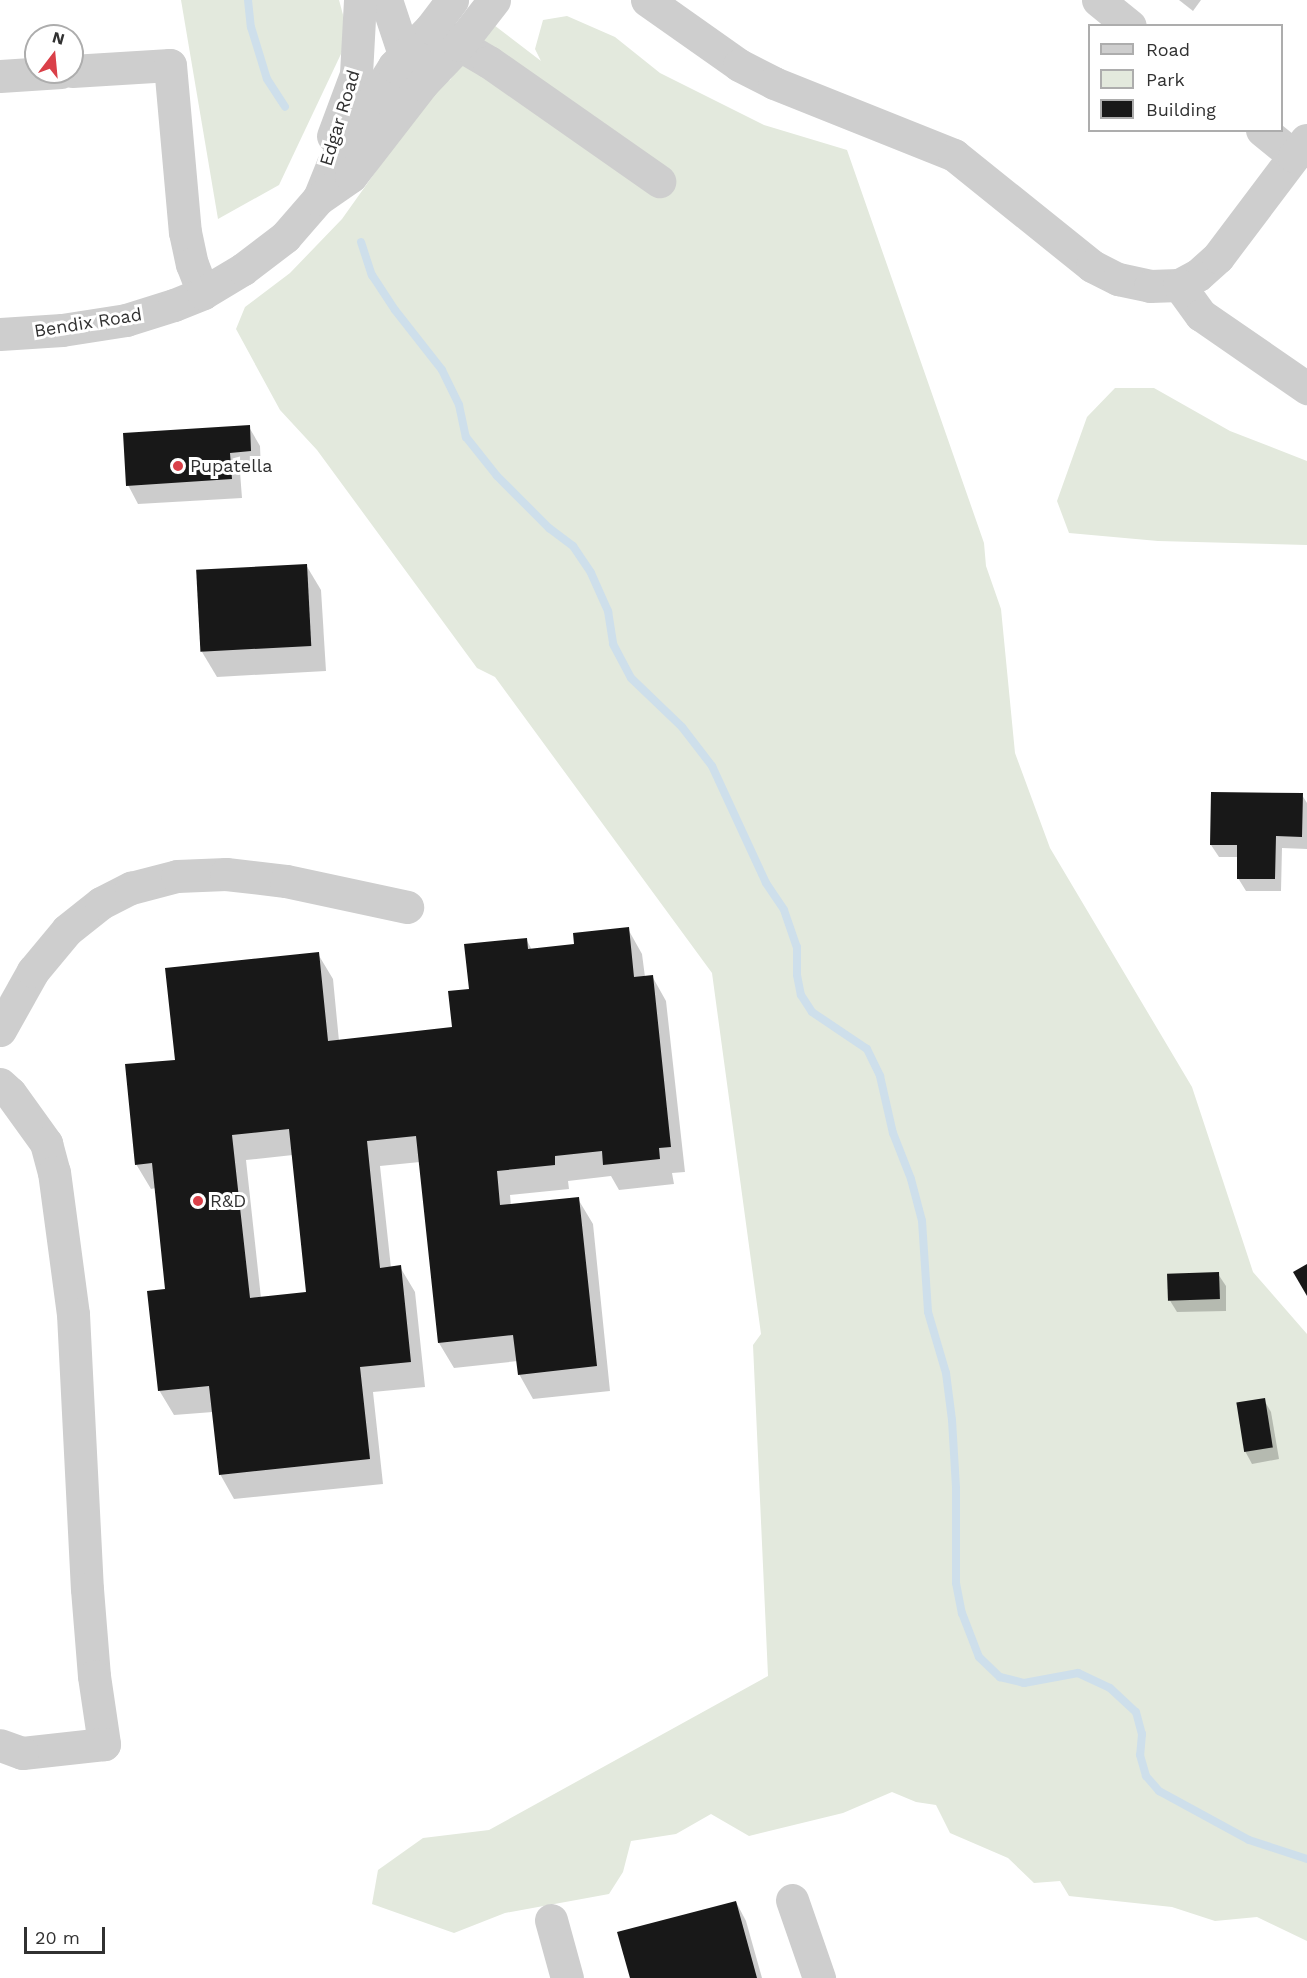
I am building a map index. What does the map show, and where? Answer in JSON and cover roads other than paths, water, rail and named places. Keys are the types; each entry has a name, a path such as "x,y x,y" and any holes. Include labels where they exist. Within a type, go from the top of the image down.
{"street":[{"name":"Edgar Road","path":"318,199 330,142 356,74 360,0"},
{"path":"386,0 404,54 422,84"},
{"name":"Bendix Road","path":"318,199 333,164 404,54 431,28 452,0"},
{"name":"Bendix Road","path":"0,334 62,330 126,320 203,293 243,269 285,237 318,199 351,176 422,84 459,45 494,0"},
{"path":"647,0 739,65 774,83 954,155 1092,266 1118,279 1150,286 1179,285 1198,275 1218,257 1300,148 1266,132"},
{"path":"431,28 489,62 659,181"},
{"path":"84,70 170,65 185,232 192,264 203,293"},
{"path":"9,75 24,74"},
{"path":"1179,285 1202,315 1307,388"},
{"path":"0,1030 33,971 67,930 101,903 131,888 177,876 226,874 286,881 407,907"},
{"path":"0,1084 28,1116 46,1143 54,1172 73,1314 87,1589 94,1676 104,1744 22,1753 0,1745"},
{"path":"792,1900 819,1978"},
{"path":"551,1920 567,1978"}],"waterway":[{"path":"248,0 251,27 267,79 285,107"},
{"path":"361,242 372,275 395,310 442,370 459,405 466,437 497,476 549,528 573,546 591,573 608,611 613,644 631,678 682,727 712,766 766,883 784,910 797,947 797,975 801,995 812,1012 867,1049 880,1076 893,1133 911,1179 922,1221 928,1312 946,1373 952,1420 956,1488 956,1583 962,1613 979,1657 1000,1677 1024,1683 1078,1673 1110,1688 1136,1712 1142,1734 1140,1755 1146,1776 1159,1791 1249,1840 1307,1859"}],"place":[{"name":"Pupatella","path":"178,466"},
{"name":"R&D","path":"198,1201"}]}
